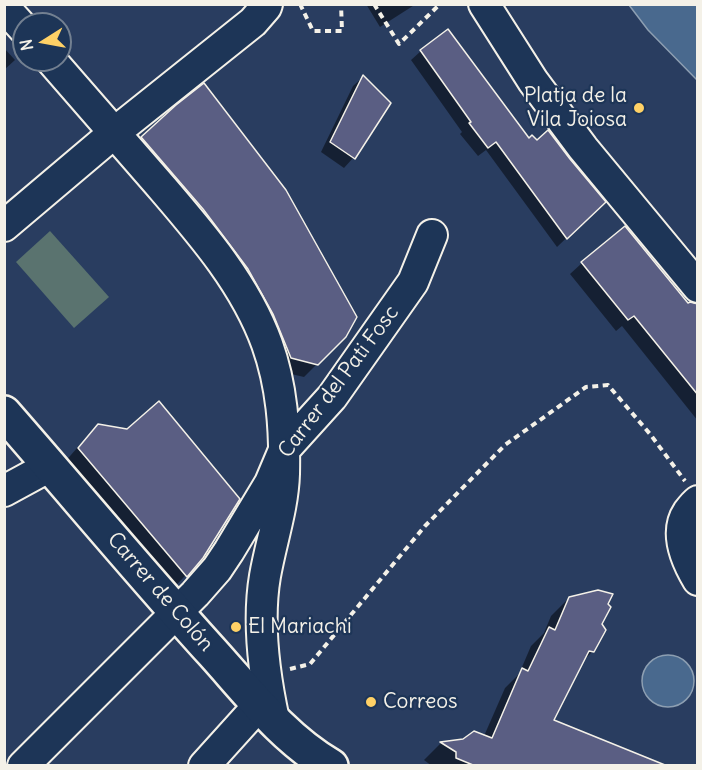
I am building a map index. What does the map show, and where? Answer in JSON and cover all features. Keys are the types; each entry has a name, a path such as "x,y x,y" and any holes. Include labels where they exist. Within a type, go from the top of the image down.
{"main road":[{"name":"Carrer de Colón","path":"4,413 176,612 267,700 321,761"}],"street":[{"path":"4,226 114,133 253,22 267,4"},
{"path":"484,4 533,81 591,157 698,287"},
{"path":"61,72 202,235 238,287 255,316 267,345 279,391 284,426 282,489 262,596 267,700 204,765"},
{"name":"Carrer del Pati Fosc","path":"23,765 195,594 217,569 270,483 284,450 332,397 413,282 432,235"},
{"path":"4,491 50,466"},
{"path":"694,495 683,523 681,536 688,562 698,580"},
{"path":"240,531 243,540 253,547 265,546 272,542"},
{"path":"217,569 233,568 246,572 254,580 262,596"}],"path":[{"path":"300,4 313,31 342,31 341,4"},
{"path":"374,4 399,44 440,4"},
{"path":"267,700 310,664 425,526 505,445 586,387 608,385 650,434 694,495"}],"green space":[{"path":"50,231 109,297 74,328 16,262"}],"water":[{"path":"629,5 697,5 697,80 648,30"},
{"path":"663,655 673,655 687,662 694,681 687,700 673,707 663,707 653,703 646,696 642,686 642,676 646,666 653,659"}],"building":[{"path":"448,29 529,138 532,135 537,140 548,130 606,202 567,239 496,142 488,148 420,50"},
{"path":"363,75 391,103 355,159 330,142"},
{"path":"204,83 286,190 357,317 346,337 318,365 291,358 273,314 248,269 203,209 141,137"},
{"path":"625,226 688,303 698,304 698,395 634,316 628,320 581,262"},
{"path":"159,401 240,499 203,558 187,577 78,448 98,424 127,429"},
{"path":"598,590 613,594 608,604 611,607 602,624 606,630 594,652 589,651 554,720 665,765 473,765 456,758 456,752 440,742 463,739 474,731 492,738 522,668 528,671 549,627 555,630 569,597"}],"place":[{"name":"Platja de la Vila Joiosa","path":"639,108"},
{"name":"El Mariachi","path":"236,627"},
{"name":"Correos","path":"371,702"}]}
